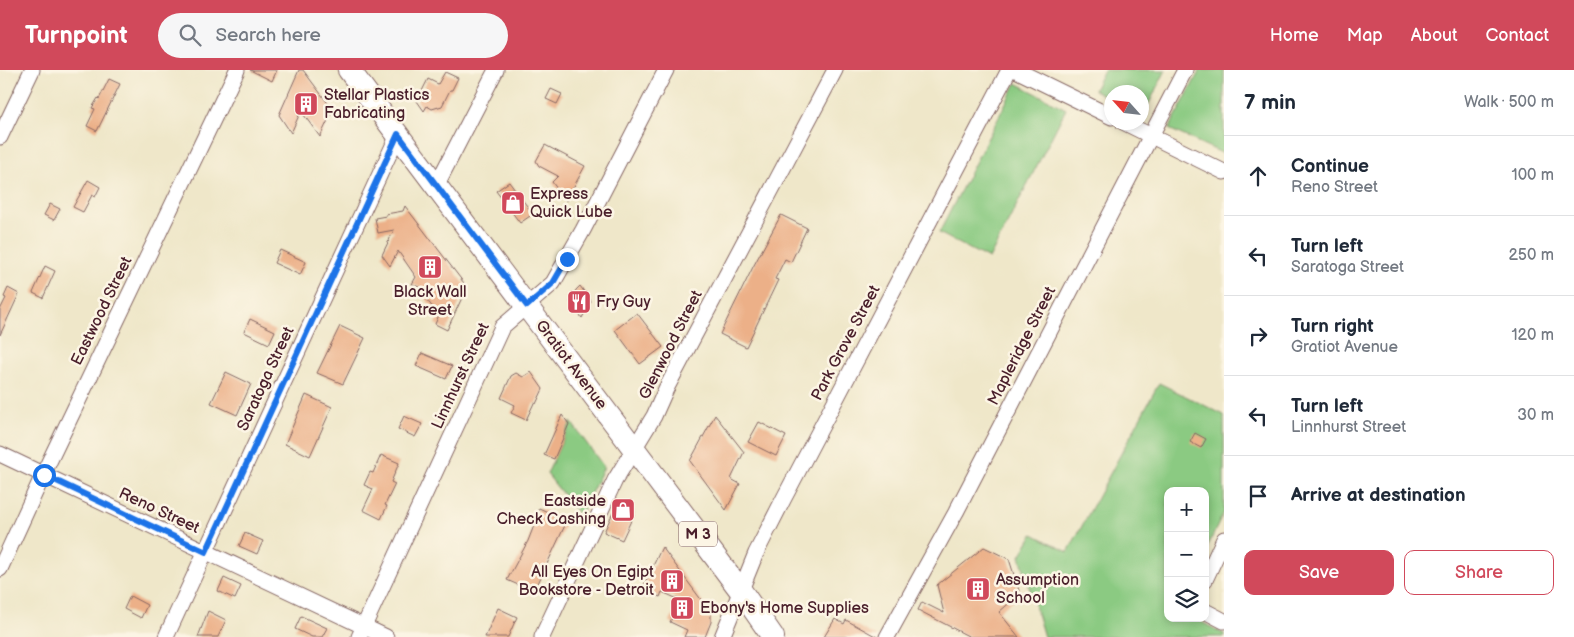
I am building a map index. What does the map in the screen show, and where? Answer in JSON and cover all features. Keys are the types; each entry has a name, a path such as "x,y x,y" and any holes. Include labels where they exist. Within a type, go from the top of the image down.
{"main road":[{"name":"Gratiot Avenue","path":"349,70 741,591 773,637"}],"street":[{"name":"Eastwood Street","path":"0,569 237,70"},
{"path":"436,186 496,70"},
{"name":"Linnhurst Street","path":"362,632 502,327 553,283 666,70"},
{"name":"Glenwood Street","path":"542,637 615,480 654,415 835,70"},
{"name":"Park Grove Street","path":"722,637 756,553 1009,70"},
{"path":"1016,70 1104,113"},
{"name":"Mapleridge Street","path":"887,637 956,512 1185,70"},
{"path":"0,137 27,72"},
{"path":"1139,130 1224,172"},
{"name":"Saratoga Street","path":"166,637 398,134"},
{"name":"Reno Street","path":"0,454 206,552 362,632 386,637"},
{"path":"1206,577 1224,539"},
{"path":"1209,613 1224,620"}],"green space":[{"path":"1104,70 1166,70 1149,103 1149,85 1104,85 1104,95 1094,90"},
{"path":"1200,70 1224,70 1224,154 1169,129"},
{"path":"1016,83 1066,109 989,259 939,233"},
{"path":"1159,383 1224,415 1224,512 1209,544 1209,487 1164,487 1164,622 1202,622 1224,634 1224,637 1044,637 1020,556 1033,534 1068,552"},
{"path":"571,422 604,467 580,516 547,474"}],"building":[{"path":"250,70 277,70 272,81"},
{"name":"Stellar Plastics Fabricating","path":"299,70 303,70 333,110 320,137 301,111 291,133 279,115"},
{"path":"445,72 458,78 452,90 450,90 442,106 432,109 427,106 424,111 417,101 428,79 438,84"},
{"path":"109,79 120,84 97,131 87,126 95,109 92,108"},
{"path":"551,89 562,94 557,104 546,99"},
{"path":"545,145 585,166 566,201 552,182 558,176 539,166 536,161"},
{"path":"88,180 100,187 95,197 92,195 83,212 73,207"},
{"path":"509,182 533,214 520,223 496,191"},
{"path":"50,204 60,209 54,220 44,215"},
{"path":"405,206 467,287 447,330 435,324 439,315 426,299 430,292 412,284 416,277 398,251 390,266 382,255 394,230 378,233 375,218 403,211"},
{"path":"781,215 807,228 791,262 785,259 775,279 778,280 746,347 720,334"},
{"path":"280,250 306,262 300,275 274,263"},
{"path":"45,266 55,271 43,298 33,293"},
{"path":"580,286 591,301 582,318 570,302"},
{"path":"8,288 19,294 0,335 0,310 6,298 4,297"},
{"path":"637,313 663,347 640,364 615,330"},
{"path":"250,319 275,331 269,344 244,332"},
{"path":"340,326 365,338 343,384 317,373"},
{"path":"422,353 452,366 446,379 416,366"},
{"path":"226,372 251,384 237,415 211,403"},
{"path":"531,372 543,389 526,420 511,413 515,405 501,398 511,376 516,373 523,377"},
{"path":"306,395 332,407 310,456 285,444"},
{"path":"562,415 569,424 554,459 544,455"},
{"path":"715,415 744,452 731,479 740,484 726,510 690,461"},
{"path":"404,416 422,424 415,437 398,429"},
{"path":"759,422 786,436 776,456 748,442"},
{"path":"1195,433 1206,439 1201,448 1190,442"},
{"path":"381,455 399,463 391,482 395,484 381,519 363,510 373,489 364,485 370,472 373,473"},
{"path":"617,504 635,512 622,540 604,532"},
{"path":"539,508 567,521 534,592 507,580 528,541"},
{"path":"245,533 263,541 257,554 239,546"},
{"path":"662,547 711,613 711,622 705,637 684,637 687,630 670,622 680,600 662,592 660,597 642,589"},
{"name":"Assumption School","path":"984,547 1009,559 1020,594 999,612 1019,637 970,637 918,610 922,602 944,613 937,585"},
{"path":"224,578 241,586 235,599 218,591"},
{"path":"130,596 147,605 141,618 124,609"},
{"path":"498,608 517,617 508,637 485,637"},
{"path":"208,611 226,620 218,637 198,637"},
{"path":"301,616 327,628 322,637 312,637 295,629"},
{"path":"835,619 844,624 846,620 877,637 824,637"}],"place":[{"name":"Stellar Plastics Fabricating","path":"306,104"},
{"name":"Express Quick Lube","path":"513,203"},
{"name":"Black Wall Street","path":"430,267"},
{"name":"Fry Guy","path":"579,302"},
{"name":"Eastside Check Cashing","path":"623,510"},
{"name":"All Eyes On Egipt Bookstore - Detroit","path":"672,581"},
{"name":"Assumption School","path":"978,589"},
{"name":"Ebony's Home Supplies","path":"682,608"}],"route":[{"path":"44,475 206,552 398,134 527,306 553,283 567,259"}]}
